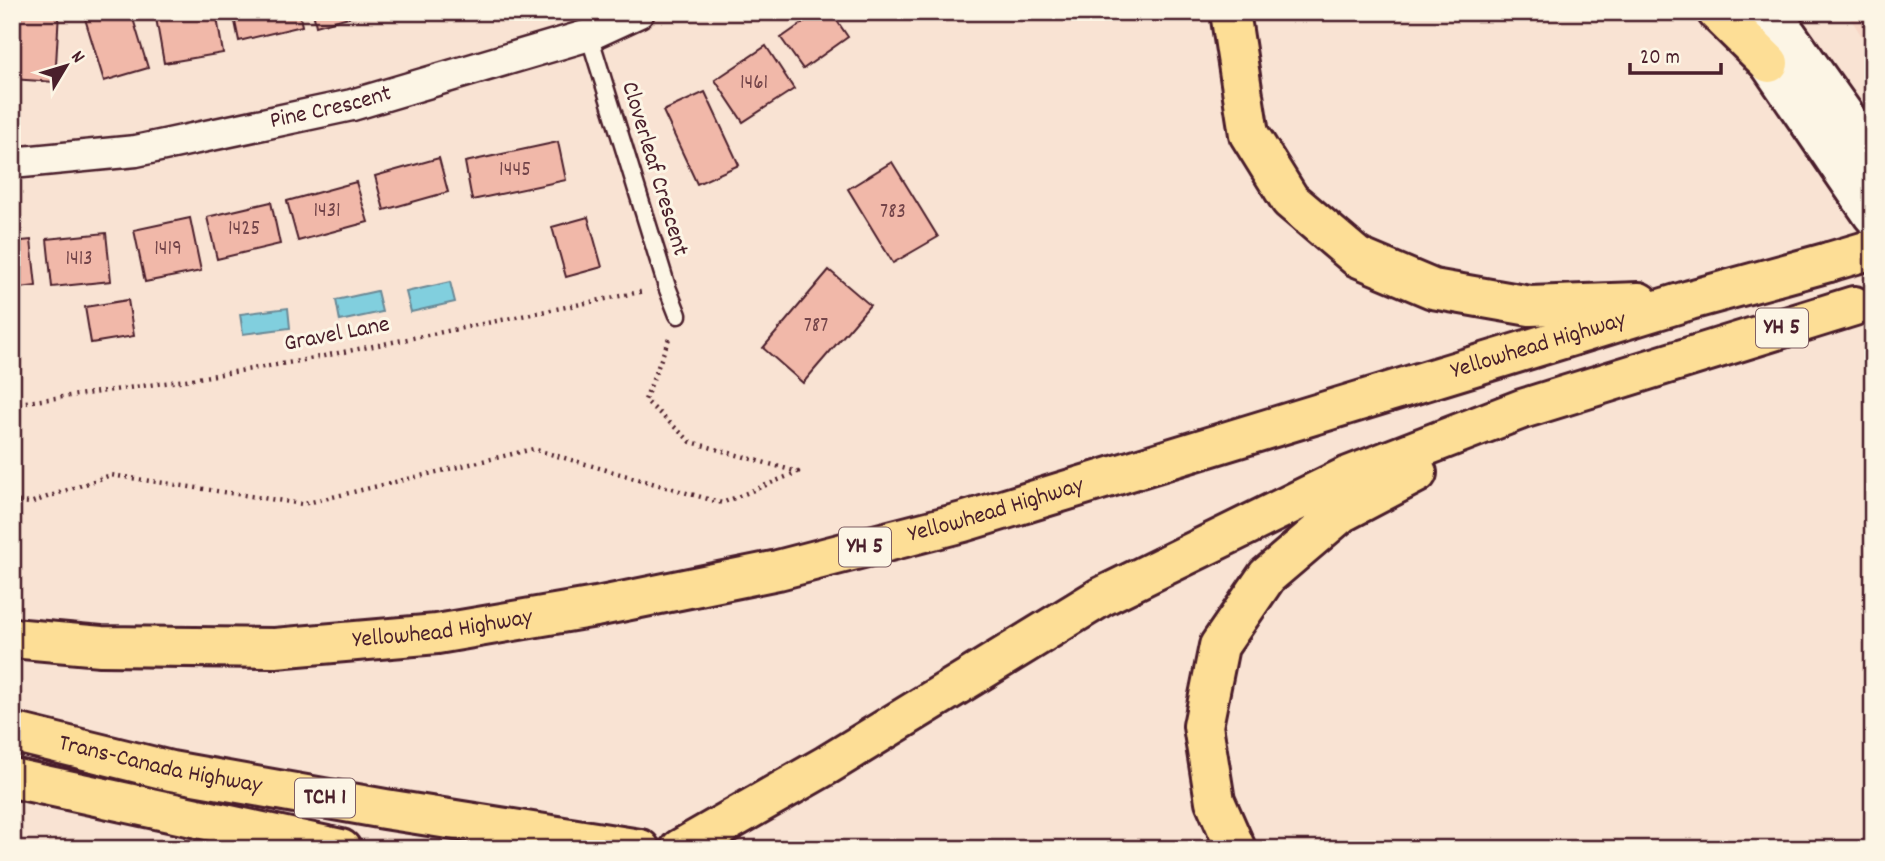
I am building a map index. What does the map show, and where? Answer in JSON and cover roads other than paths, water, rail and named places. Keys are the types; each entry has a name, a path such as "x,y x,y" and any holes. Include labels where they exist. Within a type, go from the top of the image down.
{"highway":[{"path":"1230,12 1249,134 1290,200 1357,257 1433,289 1530,306 1690,300"},
{"path":"1237,64 1243,12"},
{"path":"1717,12 1769,63"},
{"name":"Yellowhead Highway","path":"12,639 101,646 275,648 437,634 596,607 778,569 963,522 1690,300 1873,249"},
{"name":"YH 5","path":"680,849 827,765 1101,597 1346,477 1522,410 1863,303"},
{"path":"1236,849 1215,801 1203,726 1219,646 1266,576 1340,513 1398,482 1525,425 1710,350"},
{"name":"Trans-Canada Highway","path":"12,732 171,771 385,809 640,849"},
{"name":"Trans-Canada Highway","path":"12,778 341,849"}],"main road":[{"path":"1728,12 1769,63 1873,215"},
{"path":"1771,12 1873,156"}],"street":[{"name":"Pine Crescent","path":"12,163 136,151 352,105 589,35 639,12"}],"lane":[{"name":"Cloverleaf Crescent","path":"589,35 678,315"}],"water":[{"path":"450,282 455,302 411,312 406,292"},
{"path":"377,291 382,312 340,321 336,300"},
{"path":"288,308 290,328 243,334 240,314"}]}
